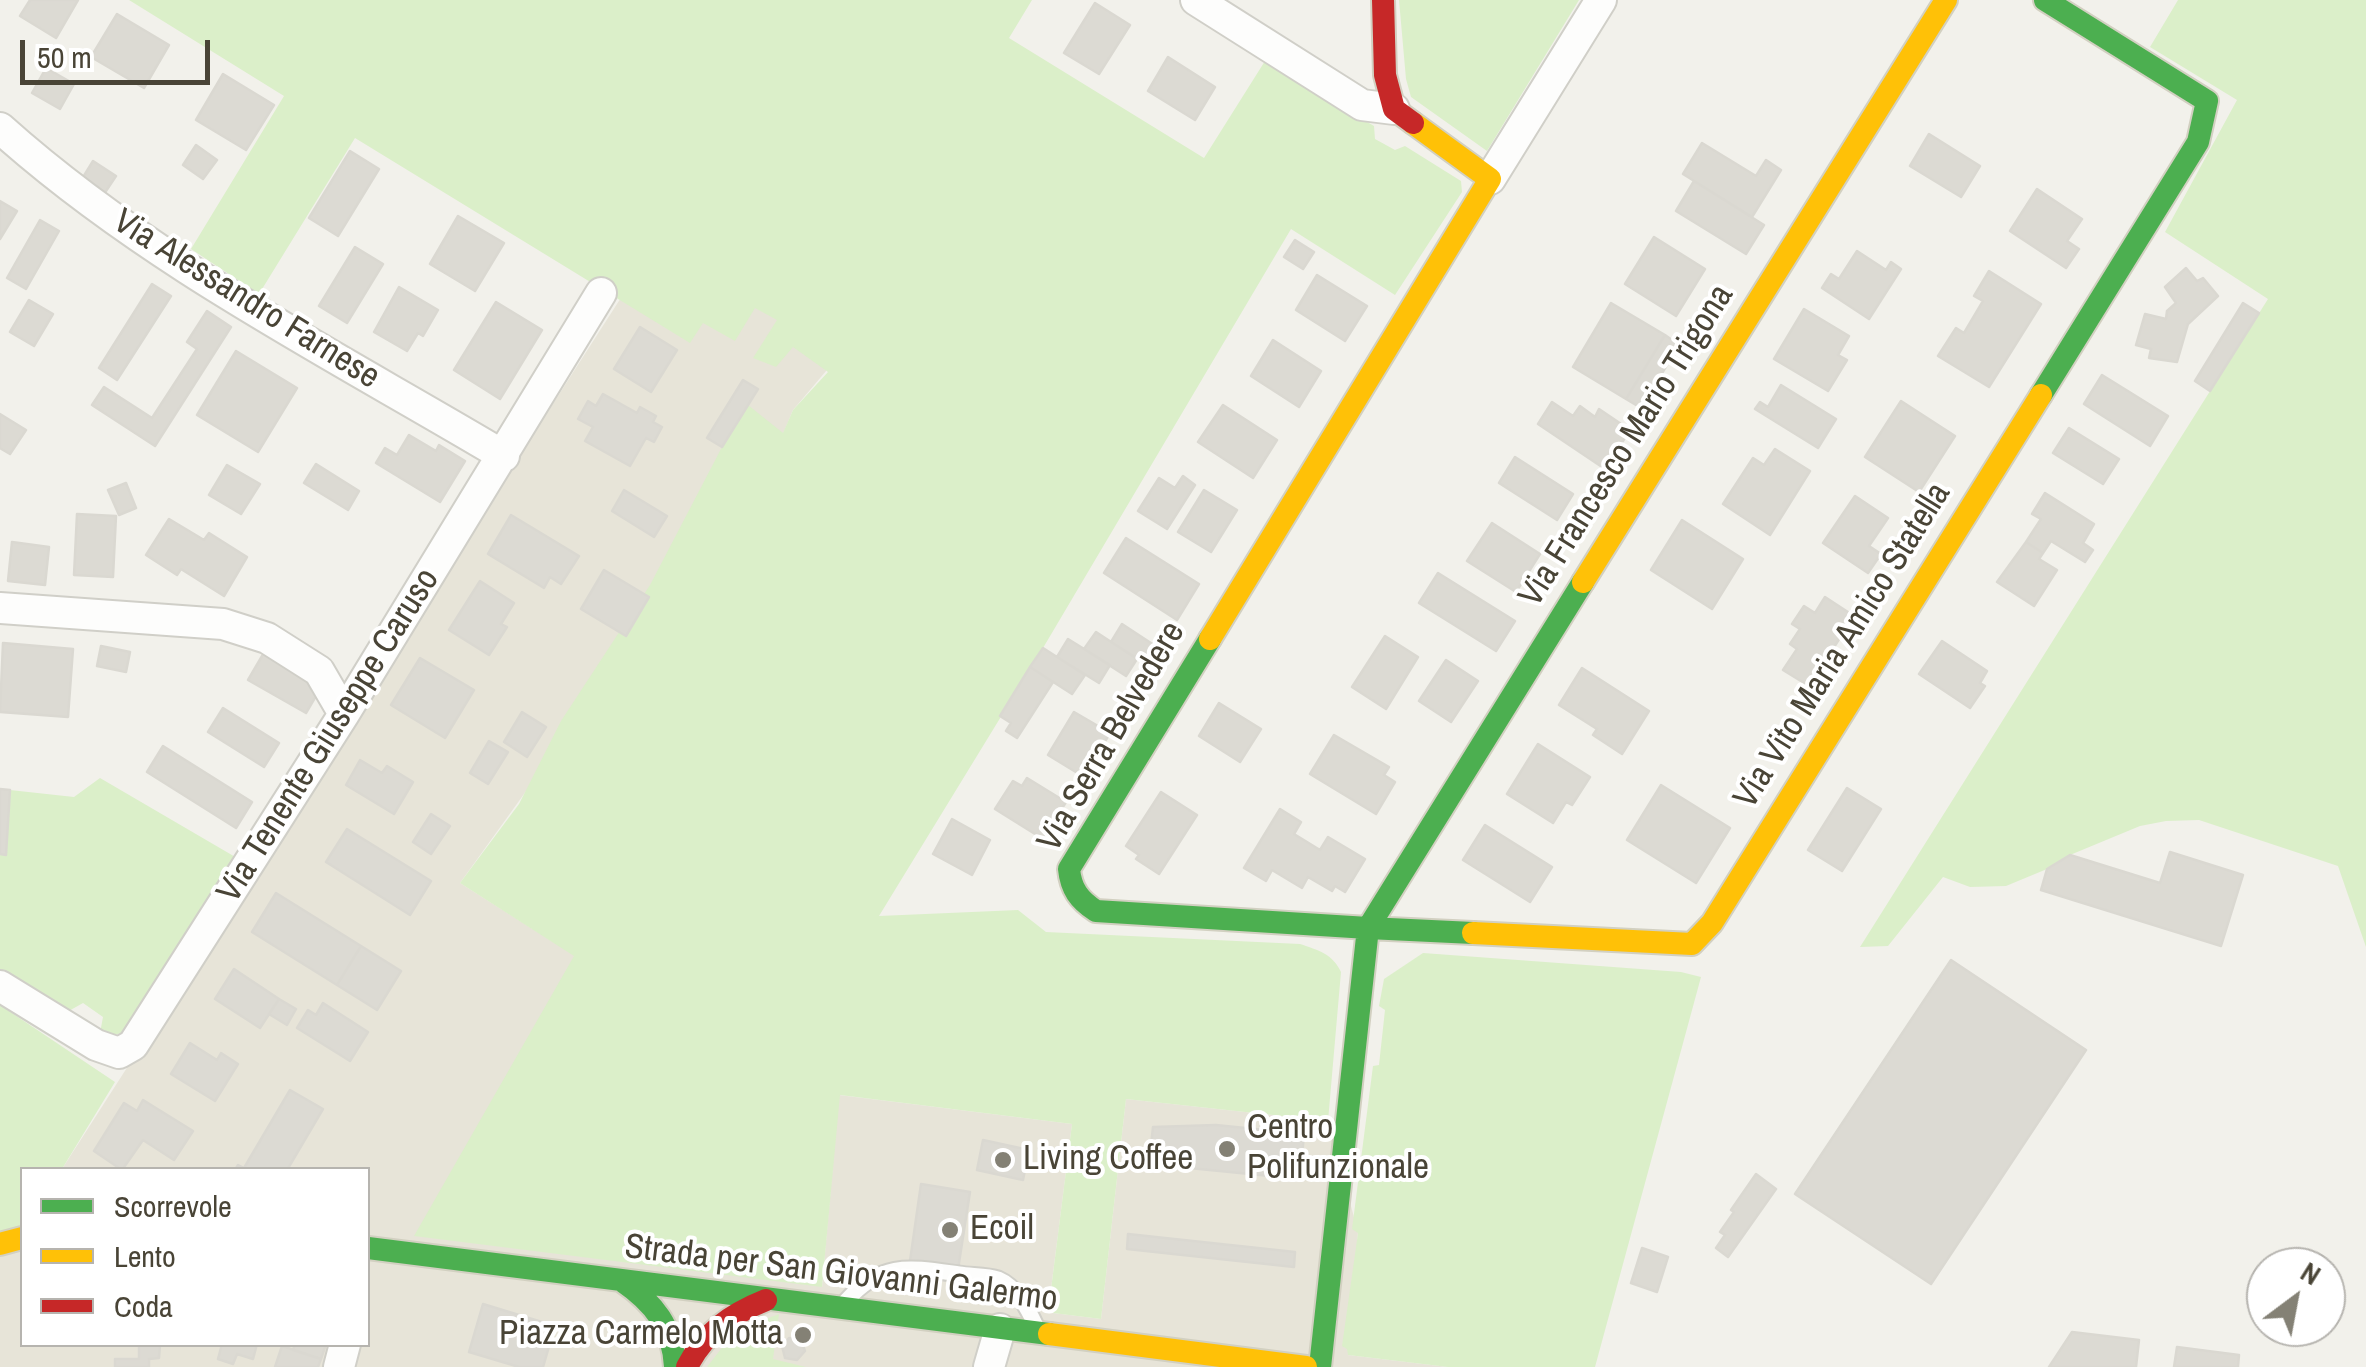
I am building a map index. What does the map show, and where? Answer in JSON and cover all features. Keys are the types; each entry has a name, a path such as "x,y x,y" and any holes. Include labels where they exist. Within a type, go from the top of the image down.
{"street":[{"path":"1196,0 1362,105 1394,109 1490,179 1601,0"},
{"path":"1383,0 1385,74 1394,109"},
{"name":"Via Francesco Mario Trigona","path":"1368,928 1946,0"},
{"name":"Via Vito Maria Amico Statella","path":"1368,928 1692,944 1712,923 2198,142 2207,101 2044,0"},
{"name":"Via Alessandro Farnese","path":"0,128 55,177 127,230 504,456"},
{"name":"Via Serra Belvedere","path":"1368,928 1096,911 1079,901 1070,886 1069,869 1490,179"},
{"name":"Via Tenente Giuseppe Caruso","path":"0,986 96,1045 119,1053 134,1045 344,714 601,293"},
{"path":"0,608 238,628 268,638 319,671 344,714"},
{"path":"1320,1367 1368,928"},
{"name":"Strada per San Giovanni Galermo","path":"370,1255 622,1281 1040,1334 1113,1356 1306,1367"},
{"path":"622,1281 643,1294 666,1320 679,1361"},
{"path":"679,1361 684,1319 700,1291"},
{"path":"700,1291 705,1311 700,1343"},
{"path":"679,1361 739,1309 766,1300"},
{"path":"989,1367 1000,1329"}],"lane":[{"path":"839,1309 862,1283 884,1271 910,1267 1000,1280 1025,1302 1040,1334"}],"shaded area":[{"path":"633,279 737,287 843,351 793,410 783,434 460,883 574,955 822,1287 839,1095 1072,1124 1050,1297 1053,1313 1101,1319 1126,1099 1328,1121 1358,1232 1348,1355 1448,1367 0,1367 0,1233 20,1228 20,1347 370,1347 370,1167 63,1167"}],"green space":[{"path":"129,0 1032,0 1009,38 1204,158 1265,61 1374,126 1375,139 1395,150 1405,146 1461,181 1462,192 1395,295 1291,229 879,916 1018,910 1046,932 1300,944 1319,951 1334,961 1341,972 1328,1121 1126,1099 1101,1319 1053,1313 1050,1297 1072,1124 840,1095 822,1287 414,1236 574,956 460,883 519,804 561,721 650,585 748,405 783,433 793,410 828,372 793,347 776,367 753,358 777,320 755,308 735,341 703,323 690,343 355,138 259,294 191,249 284,96"},
{"path":"1399,0 1579,0 1487,151 1411,97"},
{"path":"2178,0 2366,0 2366,947 2338,866 2199,820 2140,826 2006,886 1970,887 1943,877 1888,946 1860,947 2268,299 2165,232 2237,100 2150,47"},
{"path":"100,778 237,858 133,1024 114,1035 100,1033 103,1017 83,1003 67,1012 0,969 0,854 6,854 10,790 74,797"},
{"path":"1423,953 1681,972 1701,977 1595,1367 1448,1367 1348,1355 1342,1346 1358,1233 1352,1229 1373,1066 1379,1065 1385,1010 1379,1006 1384,979"},
{"path":"0,1005 115,1082 63,1167 20,1167 20,1228 0,1233"},
{"path":"779,1314 773,1359 806,1367 707,1367 735,1331"}],"building":[{"path":"30,0 78,0 56,38 20,16"},
{"path":"1095,3 1130,25 1099,74 1064,53"},
{"path":"117,14 169,45 144,88 91,57"},
{"path":"1168,57 1215,87 1195,120 1148,91"},
{"path":"46,68 74,84 60,109 32,93"},
{"path":"223,74 274,105 246,150 196,120"},
{"path":"1929,134 1980,166 1961,197 1910,166"},
{"path":"1702,143 1756,176 1766,160 1781,170 1752,217 1683,174"},
{"path":"196,145 217,160 203,179 183,165"},
{"path":"350,151 379,169 338,236 309,218"},
{"path":"93,161 116,176 104,194 82,179"},
{"path":"1694,181 1764,225 1746,254 1676,211"},
{"path":"2037,189 2082,219 2067,241 2079,249 2066,268 2010,231"},
{"path":"0,201 17,211 0,239"},
{"path":"458,216 504,243 475,291 430,264"},
{"path":"40,220 59,231 26,289 7,278"},
{"path":"1654,237 1705,269 1676,316 1625,284"},
{"path":"1295,240 1314,252 1303,269 1284,257"},
{"path":"355,247 383,264 347,323 319,306"},
{"path":"1857,251 1886,270 1891,262 1901,269 1869,319 1822,288 1831,274 1839,279"},
{"path":"2186,268 2197,281 2203,278 2218,296 2188,324 2177,362 2149,358 2151,349 2136,345 2145,314 2166,319 2167,311 2176,303 2165,287"},
{"path":"1989,271 2041,304 1989,387 1938,356 1956,328 1964,333 1983,301 1974,296"},
{"path":"1317,275 1367,306 1345,341 1296,310"},
{"path":"152,284 171,296 117,380 99,368"},
{"path":"399,287 438,310 423,336 418,333 407,351 374,332"},
{"path":"29,300 53,314 34,346 10,332"},
{"path":"496,302 542,330 500,399 454,370"},
{"path":"1611,303 1665,335 1626,399 1573,367"},
{"path":"2243,303 2259,313 2210,391 2195,381"},
{"path":"1804,309 1849,336 1838,355 1847,360 1828,391 1774,359"},
{"path":"207,311 231,327 155,446 92,405 104,387 152,418 197,349 187,342"},
{"path":"640,327 677,350 651,392 614,369"},
{"path":"1665,335 1679,345 1641,408 1626,399"},
{"path":"1273,340 1321,371 1299,407 1251,376"},
{"path":"236,351 297,388 258,452 197,415"},
{"path":"2102,375 2168,416 2150,446 2084,404"},
{"path":"743,380 758,389 722,447 707,438"},
{"path":"1781,385 1836,419 1818,448 1755,409 1760,402 1768,407"},
{"path":"603,394 637,413 640,407 656,416 653,422 662,427 654,442 646,438 630,466 585,441 593,427 578,419 588,401 596,406"},
{"path":"1901,401 1955,436 1919,492 1865,457"},
{"path":"1552,402 1573,416 1580,406 1595,417 1599,409 1630,430 1605,469 1538,424"},
{"path":"1223,405 1277,440 1253,478 1198,442"},
{"path":"0,414 26,430 10,454 0,448"},
{"path":"2069,428 2119,459 2103,484 2053,453"},
{"path":"409,435 436,451 439,445 465,461 440,502 376,463 385,448 397,455"},
{"path":"1775,449 1810,471 1770,535 1723,504 1753,458 1764,465"},
{"path":"1515,457 1573,494 1557,520 1499,483"},
{"path":"316,464 359,491 348,510 304,483"},
{"path":"227,465 260,484 241,514 209,495"},
{"path":"1183,476 1195,485 1167,529 1138,511 1159,478 1175,488"},
{"path":"126,483 136,508 119,515 108,490"},
{"path":"624,490 667,516 654,537 612,511"},
{"path":"1204,490 1237,510 1211,552 1178,532"},
{"path":"2045,493 2094,524 2083,543 2093,550 2085,562 2051,541 2043,553 2026,542 2041,519 2032,514"},
{"path":"1855,496 1888,518 1869,546 1881,554 1868,573 1823,543"},
{"path":"77,514 116,516 113,577 74,575"},
{"path":"511,515 579,556 561,584 550,577 544,588 488,554"},
{"path":"169,519 204,540 209,533 247,557 224,596 181,569 177,575 146,555"},
{"path":"1682,520 1743,559 1712,609 1651,570"},
{"path":"1492,523 1540,554 1516,592 1467,561"},
{"path":"1126,538 1199,584 1177,620 1104,573"},
{"path":"12,542 49,547 45,585 8,581"},
{"path":"2026,542 2043,553 2039,559 2057,570 2034,606 1997,582"},
{"path":"604,570 649,597 626,636 581,609"},
{"path":"1438,573 1515,621 1496,651 1419,603"},
{"path":"480,581 514,603 501,624 507,627 489,655 449,630"},
{"path":"1825,597 1854,616 1809,686 1783,670 1797,649 1790,644 1800,629 1792,624 1804,606 1815,613"},
{"path":"1122,624 1160,649 1149,666 1111,642"},
{"path":"1096,632 1137,659 1126,676 1084,649"},
{"path":"1385,636 1418,657 1386,709 1352,687"},
{"path":"1068,639 1110,665 1099,683 1057,657"},
{"path":"1942,641 1987,671 1980,683 1985,686 1970,708 1919,674"},
{"path":"3,643 73,649 68,717 0,712"},
{"path":"101,646 130,652 126,672 97,666"},
{"path":"1043,648 1085,675 1072,694 1030,667"},
{"path":"265,651 323,684 306,713 248,680"},
{"path":"420,658 474,690 445,738 391,705"},
{"path":"1446,660 1478,681 1451,722 1419,701"},
{"path":"1030,667 1053,682 1017,738 1006,731 1011,723 1000,716"},
{"path":"1582,668 1649,711 1622,754 1593,735 1597,729 1559,705"},
{"path":"1219,703 1261,729 1240,762 1199,736"},
{"path":"223,708 279,743 264,767 208,732"},
{"path":"522,712 546,727 527,757 504,742"},
{"path":"1074,712 1110,733 1084,777 1048,755"},
{"path":"1334,735 1389,767 1384,775 1395,782 1376,814 1310,774"},
{"path":"489,741 508,752 488,784 470,773"},
{"path":"1538,744 1590,777 1572,805 1566,802 1553,823 1507,794"},
{"path":"163,746 252,802 236,828 147,772"},
{"path":"360,760 382,773 387,766 413,782 394,814 346,785"},
{"path":"1027,778 1066,802 1043,839 995,809 1013,781 1022,786"},
{"path":"1661,785 1730,828 1696,883 1627,840"},
{"path":"1847,788 1881,809 1842,871 1808,850"},
{"path":"0,789 10,790 6,855 0,854"},
{"path":"1161,792 1197,815 1159,874 1136,859 1139,855 1126,846"},
{"path":"1280,809 1301,822 1294,834 1320,850 1328,837 1365,859 1345,892 1335,886 1332,891 1308,877 1302,888 1272,870 1266,881 1244,868"},
{"path":"431,814 450,826 431,854 413,842"},
{"path":"952,819 990,840 972,875 933,854"},
{"path":"1485,825 1552,867 1530,902 1463,860"},
{"path":"347,829 431,881 410,915 326,862"},
{"path":"2170,852 2243,875 2221,946 2041,890 2047,869 2070,855 2160,883"},
{"path":"276,893 361,946 337,985 252,932"},
{"path":"361,946 401,971 377,1010 337,985"},
{"path":"1951,960 2086,1050 1931,1284 1795,1194"},
{"path":"234,969 279,999 260,1028 215,999"},
{"path":"279,999 296,1009 287,1025 269,1014"},
{"path":"323,1003 368,1032 350,1061 297,1028 308,1010 316,1015"},
{"path":"190,1043 217,1060 221,1053 238,1064 215,1101 171,1074"},
{"path":"290,1090 323,1109 289,1167 245,1167"},
{"path":"143,1100 193,1131 174,1160 143,1140 124,1167 118,1167 94,1151 124,1103 137,1111"},
{"name":"Centro Polifunzionale","path":"1216,1125 1304,1134 1300,1179 1149,1164 1153,1127"},
{"name":"Living Coffee","path":"983,1140 1029,1150 1023,1180 977,1170"},
{"path":"1756,1174 1776,1189 1728,1257 1716,1248 1725,1235 1720,1232"},
{"path":"921,1184 970,1192 956,1282 908,1275"},
{"path":"1128,1234 1295,1252 1294,1267 1127,1249"},
{"path":"1642,1248 1668,1257 1657,1292 1631,1283"},
{"path":"483,1304 555,1326 543,1367 519,1367 469,1352"},
{"path":"2072,1332 2139,1340 2136,1367 2049,1367"},
{"path":"789,1338 801,1340 805,1351 797,1360 785,1358 782,1346"},
{"path":"139,1347 160,1347 159,1358 149,1359 149,1367 115,1367 115,1359 139,1359"},
{"path":"221,1347 256,1347 253,1359 237,1354 233,1364 218,1359"},
{"path":"282,1347 321,1359 318,1367 275,1367"},
{"path":"294,1347 325,1347 321,1359 293,1350"},
{"path":"2177,1347 2239,1355 2238,1367 2174,1367"}],"traffic: fast":[{"path":"2041,395 2198,142 2207,101 2045,0"},
{"path":"1473,933 1368,928 1583,582"},
{"path":"1210,639 1069,869 1070,876 1077,893 1096,911 1368,928 1320,1367"},
{"path":"370,1248 1049,1334"},
{"path":"622,1281 660,1317 675,1367"}],"traffic: slow":[{"path":"1583,582 1946,0"},
{"path":"1210,639 1490,179 1413,123"},
{"path":"1473,933 1692,944 1712,923 2041,395"},
{"path":"0,1244 20,1239"},
{"path":"1049,1334 1306,1367"}],"traffic: jam":[{"path":"1383,0 1385,75 1394,109 1413,123"},
{"path":"687,1367 720,1326 766,1300"}],"place":[{"name":"Centro Polifunzionale","path":"1227,1149"},
{"name":"Living Coffee","path":"1003,1160"},
{"name":"Ecoil","path":"950,1230"},
{"name":"Piazza Carmelo Motta","path":"803,1335"}]}
